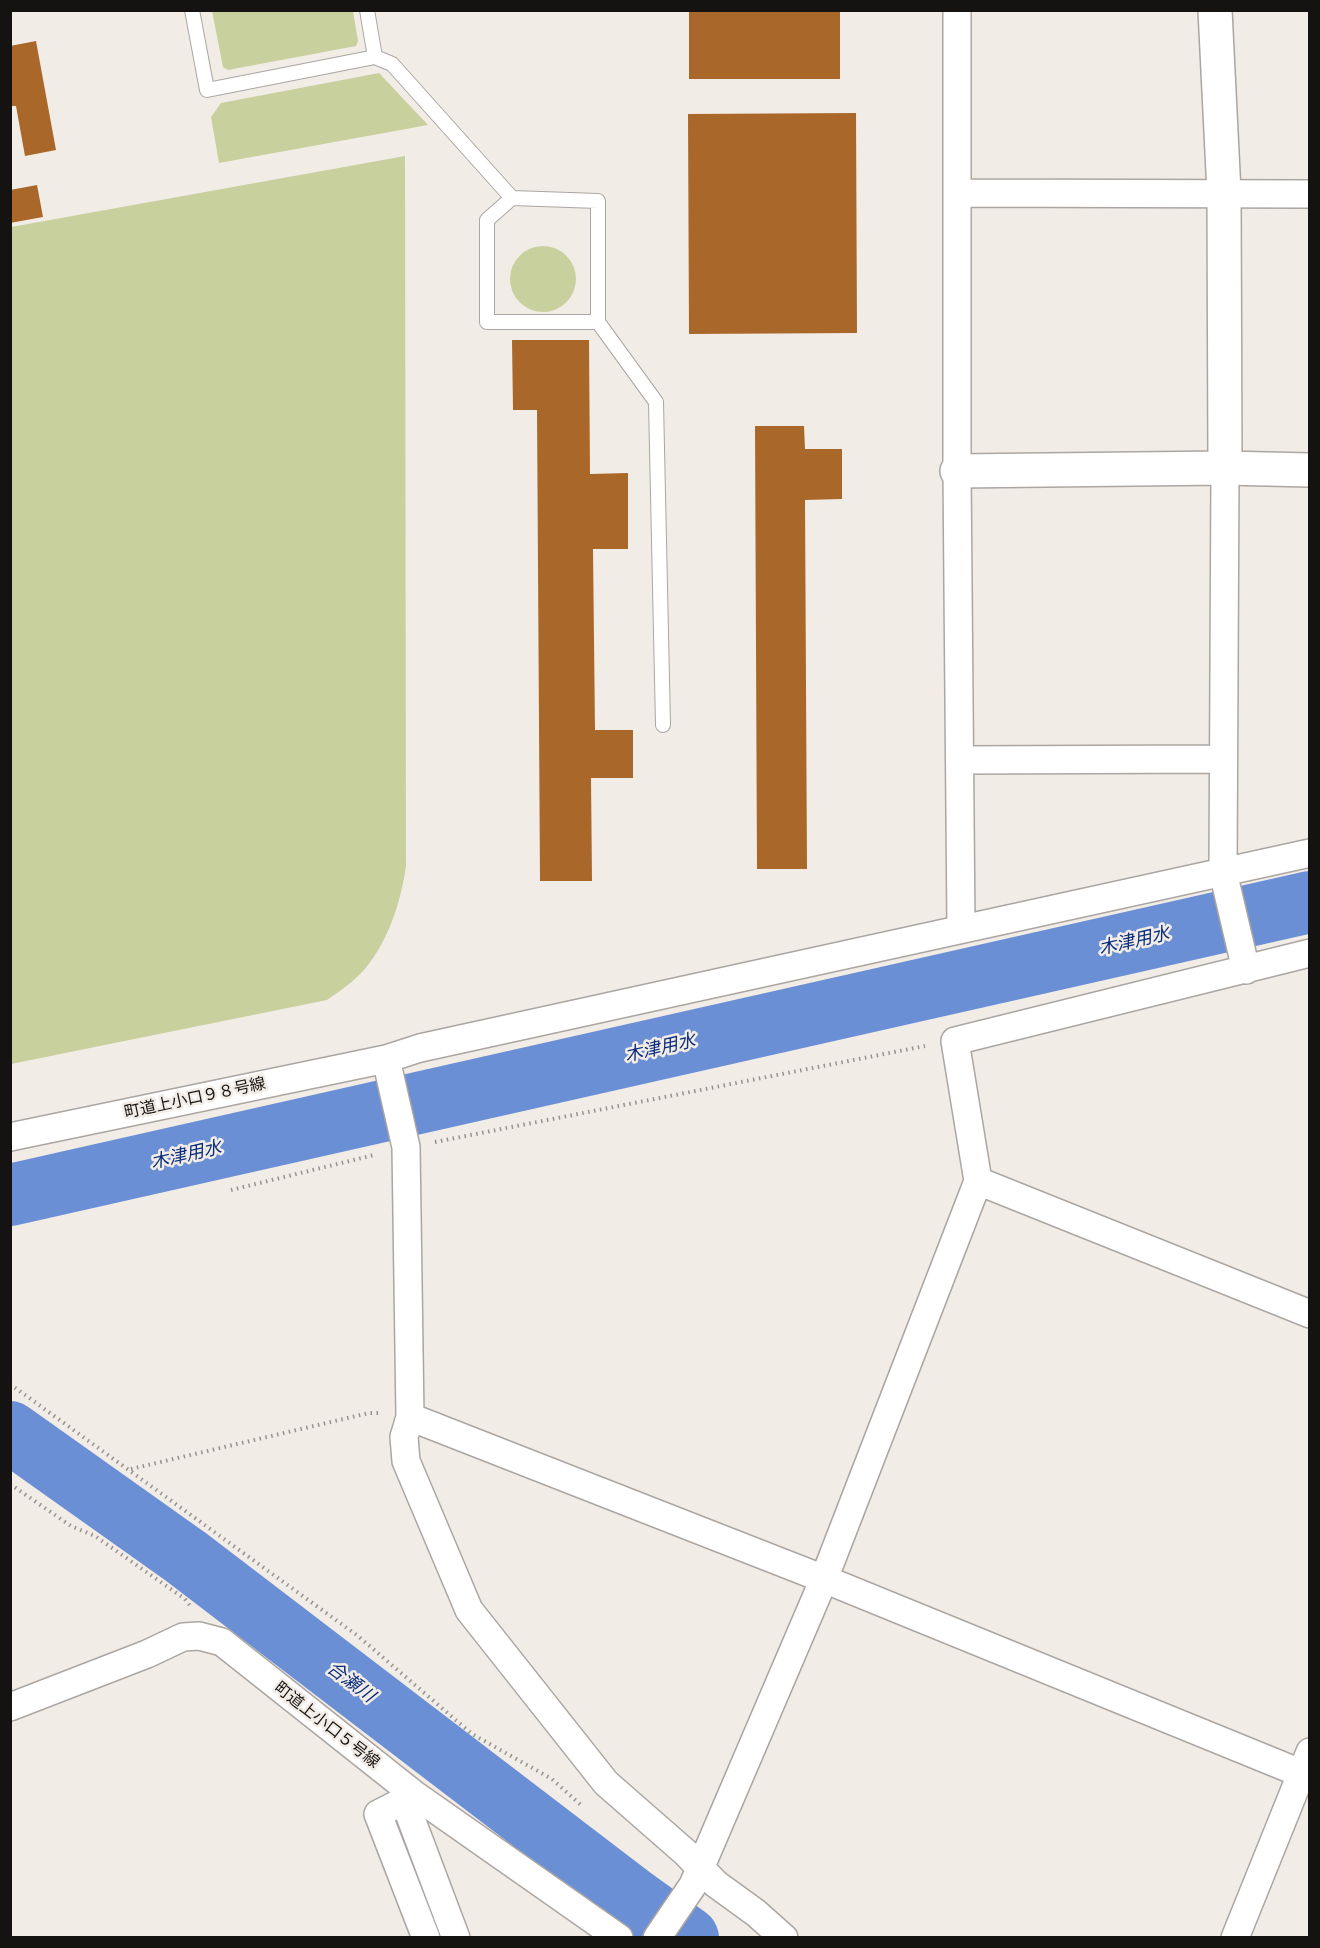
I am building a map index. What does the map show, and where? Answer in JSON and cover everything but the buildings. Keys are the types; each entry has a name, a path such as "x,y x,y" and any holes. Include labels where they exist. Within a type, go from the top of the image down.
{"street":[{"path":"957,10 957,471 961,928"},
{"path":"1215,10 1224,193 1223,872 1246,970"},
{"path":"957,193 1310,194"},
{"path":"957,471 1225,468 1310,470"},
{"path":"961,760 1223,759"},
{"name":"町道上小口９８号線","path":"10,1137 385,1065 420,1047 1310,853"},
{"path":"657,1938 695,1881 824,1579 978,1181 955,1041 1310,953"},
{"path":"385,1065 405,1142 399,1415 406,1461 469,1610 606,1783 686,1853 695,1881"},
{"path":"978,1181 1310,1314"},
{"path":"399,1415 1306,1767 1235,1938"},
{"path":"10,1707 147,1654 183,1637 199,1636"},
{"name":"町道上小口５号線","path":"199,1636 222,1642 409,1797 619,1938"},
{"path":"426,1938 378,1814 409,1797 456,1938"},
{"path":"695,1881 716,1884 756,1913 784,1938"}],"lane":[{"path":"192,10 207,90 375,57 392,64 512,198"},
{"path":"367,10 375,57"},
{"path":"598,322 487,322 487,220 512,198 598,201 598,322 656,402 663,725"}],"path":[{"path":"231,1190 405,1142 955,1041"},
{"path":"10,1384 131,1469 358,1636 472,1734 552,1779 583,1807"},
{"path":"131,1469 369,1413 399,1415"},
{"path":"10,1484 71,1526 95,1536 185,1599 195,1613 199,1636"}],"green space":[{"path":"212,11 353,11 358,41 356,46 228,70 223,67"},
{"path":"379,73 428,125 219,163 211,117 221,103"},
{"path":"405,156 406,866 401,894 387,934 364,970 327,1000 11,1064 11,227"},
{"path":"536,246 550,246 562,251 571,260 576,279 574,292 567,303 550,312 536,312 524,307 515,298 510,286 510,272 515,260 524,251"}],"waterway":[{"name":"木津用水","path":"10,1195 1310,902"},
{"name":"合瀬川","path":"10,1432 186,1557 631,1897 688,1938"}]}
